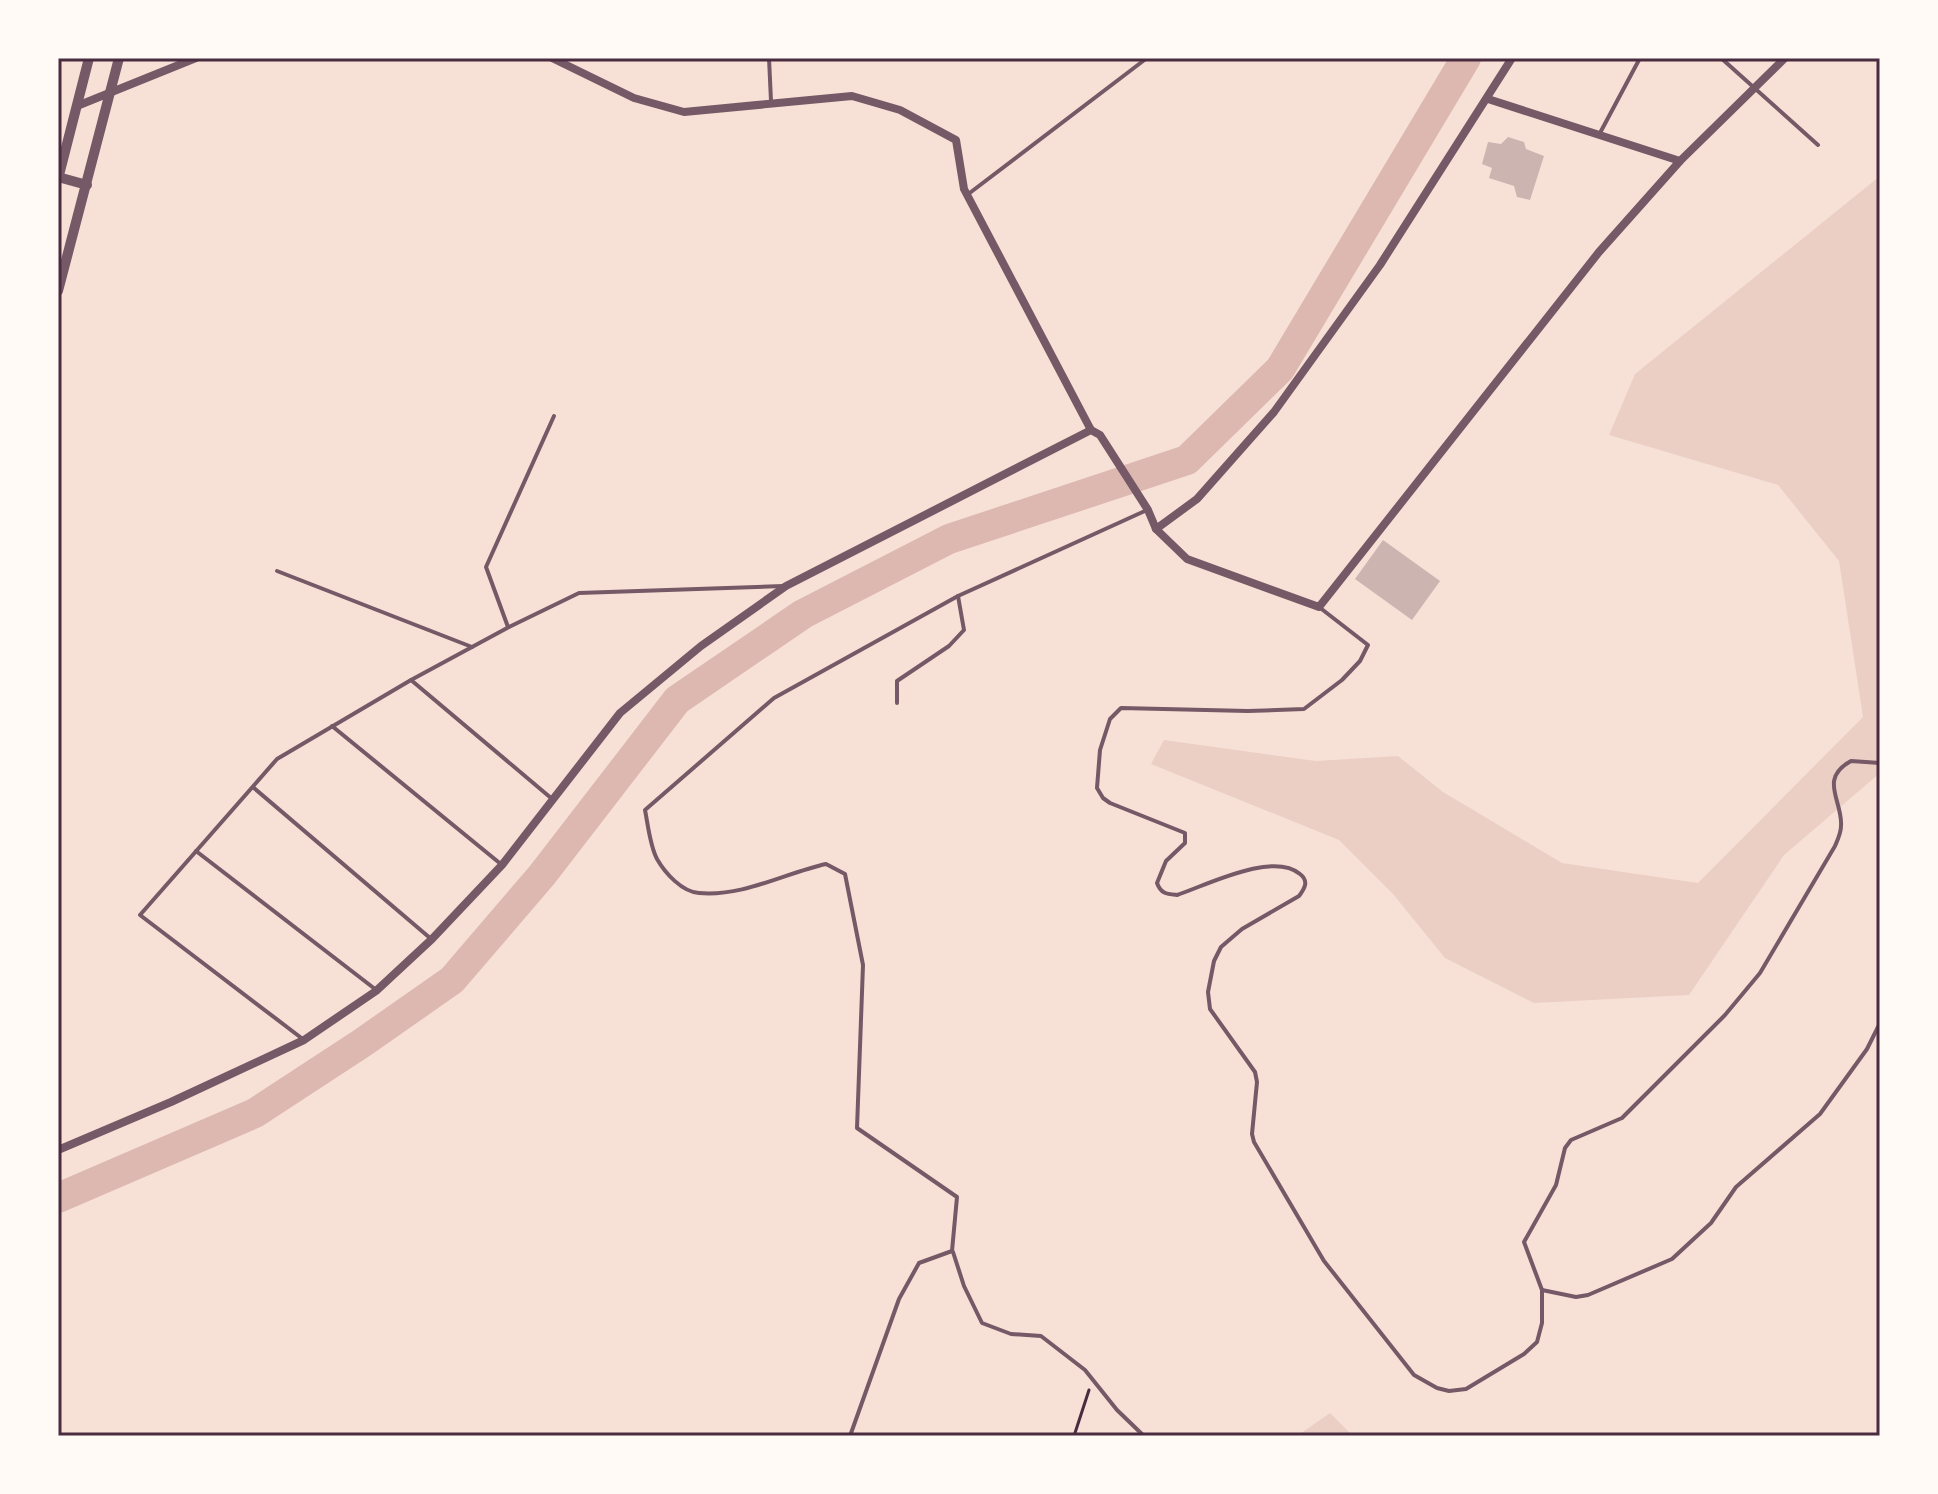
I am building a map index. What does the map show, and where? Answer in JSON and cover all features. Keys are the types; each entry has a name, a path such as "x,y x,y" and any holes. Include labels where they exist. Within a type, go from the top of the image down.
{"street":[{"path":"87,185 58,178 89,58"},
{"path":"58,291 119,58"},
{"path":"77,106 196,58"},
{"path":"552,58 634,98 684,112 852,96 900,110 956,140 967,195 1095,433 1148,510 1156,529 1187,559 1319,607 1599,252 1680,161 1785,58"},
{"path":"1156,529 1197,499 1274,412 1380,265 1512,58"},
{"path":"1488,99 1680,161"},
{"path":"58,1150 304,1040 376,991 432,939 502,865 620,713 701,646 786,586 1095,433"}],"lane":[{"path":"769,58 771,104"},
{"path":"967,195 1147,58"},
{"path":"1599,135 1640,58"},
{"path":"1721,58 1818,145"},
{"path":"509,627 486,567 554,416"},
{"path":"1144,1436 1117,1410 1085,1370 1041,1336 1011,1334 982,1323 952,1251 957,1197 857,1128 863,965 845,874 826,864 798,870 744,889 697,893 678,884 656,858 645,810 774,698 958,596 1148,510"},
{"path":"277,571 472,647"},
{"path":"304,1040 140,915 277,759 411,680 579,593 786,586"},
{"path":"897,703 897,681 949,646 964,630 958,596"},
{"path":"1319,607 1368,645 1360,661 1342,680 1304,709 1121,708 1110,719 1100,750 1097,788 1110,803 1185,833 1185,843 1166,861 1157,883 1166,894 1177,895 1264,865 1296,871 1306,882 1299,896 1242,929 1221,947 1214,961 1208,992 1210,1009 1255,1072 1254,1142 1324,1261 1414,1375 1437,1388 1466,1389 1524,1354 1537,1342 1542,1290 1524,1242 1556,1185 1565,1148 1571,1140 1622,1118 1725,1015 1760,973 1835,846 1842,824 1833,790 1837,772 1851,761 1880,763"},
{"path":"411,680 551,798"},
{"path":"332,726 502,865"},
{"path":"253,787 432,939"},
{"path":"196,851 376,991"},
{"path":"1542,1290 1576,1297 1588,1295 1672,1259 1711,1223 1736,1187 1820,1114 1867,1049 1880,1023"},
{"path":"850,1436 899,1299 919,1263 952,1251"}],"path":[{"path":"1074,1436 1092,1380"}],"shaded area":[{"path":"1880,176 1880,773 1784,855 1689,995 1534,1003 1445,958 1393,894 1339,840 1151,764 1164,740 1316,761 1398,756 1443,792 1562,863 1698,883 1863,717 1839,561 1778,485 1609,435 1635,374"},
{"path":"1330,1413 1353,1436 1297,1436"}],"building":[{"path":"1508,137 1524,142 1526,149 1544,156 1530,200 1517,197 1514,186 1489,178 1492,168 1482,164 1488,142 1501,144"},
{"path":"1383,540 1440,581 1412,620 1355,579"}],"waterway":[{"path":"58,1198 255,1113 452,980 542,875 677,700 803,614 949,539 1187,460 1280,369 1466,58"}]}
